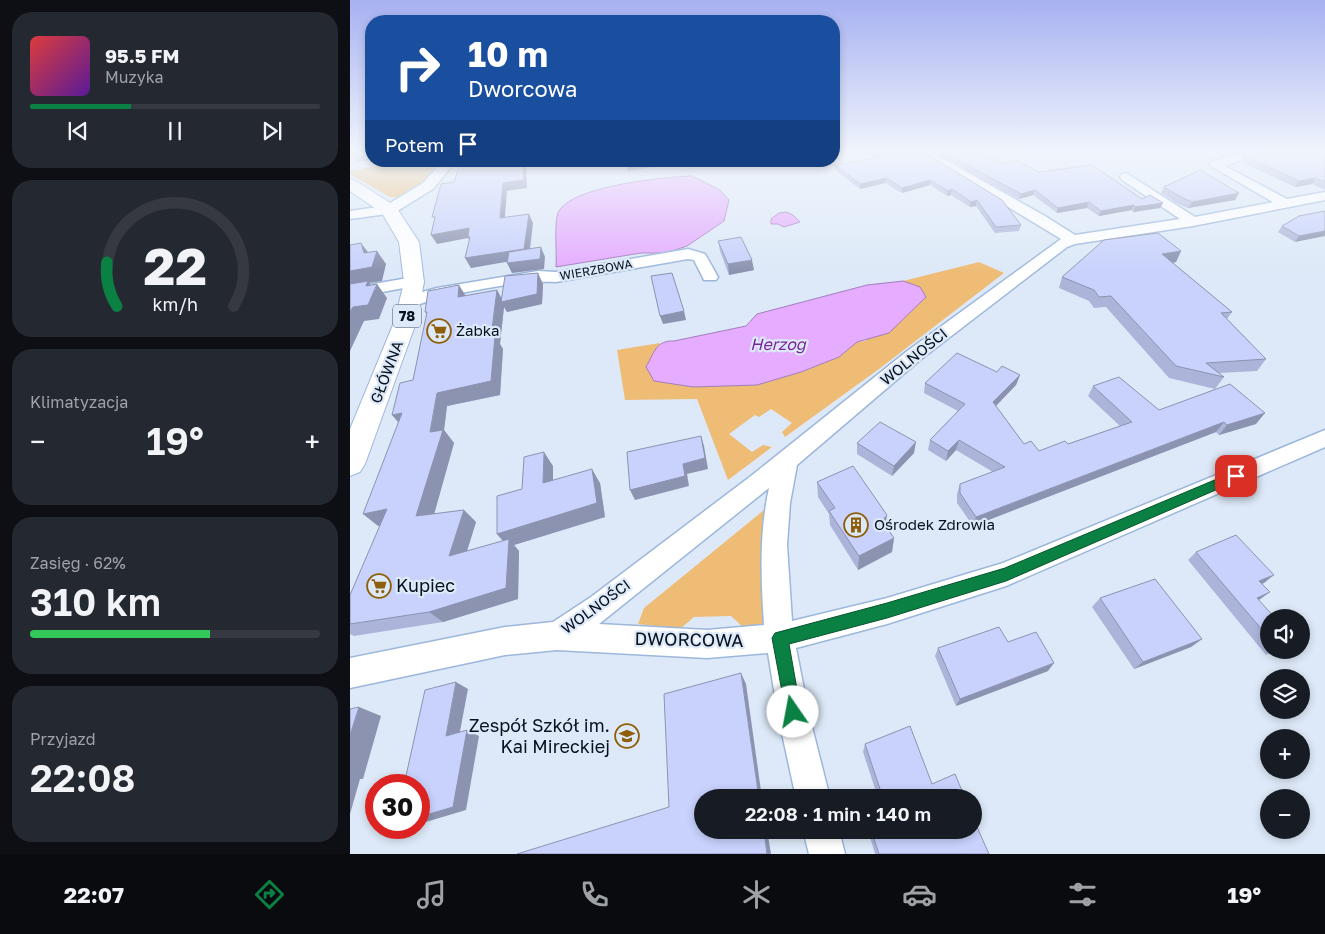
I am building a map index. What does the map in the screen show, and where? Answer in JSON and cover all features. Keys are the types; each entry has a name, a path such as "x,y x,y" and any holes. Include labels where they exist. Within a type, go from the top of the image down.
{"main road":[{"name":"GŁÓWNA","path":"350,464 406,320 412,292 409,242 389,210 360,193"}],"street":[{"path":"350,215 389,210 417,193"},
{"path":"994,193 1072,240"},
{"path":"1150,193 1193,222"},
{"path":"1266,193 1286,204"},
{"name":"WOLNOŚCI","path":"556,636 601,606 786,461 942,333 1062,244 1072,240 1193,222 1325,196"},
{"name":"WIERZBOWA","path":"350,293 437,293 538,276 556,277 688,254 700,257 710,277"},
{"name":"DWORCOWA","path":"350,673 504,641 556,636 707,644 780,638 887,611 1006,574 1325,438"},
{"path":"786,461 776,507 773,557 780,638 788,695 811,789"},
{"path":"823,839 827,854"}],"shaded area":[{"path":"383,193 411,193 399,197 390,197"},
{"path":"979,262 1004,273 879,369 785,437 782,432 792,423 771,409 759,417 755,415 729,434 752,452 763,445 772,447 728,480 697,399 625,400 617,350 660,343 646,367 757,385 801,372 839,357 857,342 865,341 920,287 903,281"},
{"path":"769,506 763,536 761,564 766,623 743,627 731,616 694,617 680,629 638,624 644,608"}],"water":[{"path":"589,193 723,193 729,200 724,221 687,246 666,253 641,253 556,267 558,213 566,204"},
{"path":"786,212 793,215 800,222 784,227 778,224 771,224 771,219 779,213"},
{"name":"Herzog","path":"903,281 920,287 926,297 889,333 857,342 839,357 801,372 757,385 693,387 654,381 646,367 656,348 668,341 746,326 757,314 867,285"}],"building":[{"path":"439,193 502,193 500,218 529,214 524,249 465,258 470,237 468,237 469,228 431,235 435,217 432,217"},
{"path":"958,193 990,193 1002,200 1021,225 996,227 977,200 971,202"},
{"path":"1039,193 1133,193 1142,199 1150,195 1163,203 1135,207 1134,205 1101,211 1089,202 1058,208"},
{"path":"1174,193 1239,193 1192,202"},
{"path":"1325,211 1325,231 1299,236 1282,226 1299,216"},
{"path":"1158,233 1181,251 1162,254 1232,312 1221,313 1266,359 1206,363 1224,377 1176,366 1111,296 1099,297 1094,290 1062,277 1104,240"},
{"path":"741,237 752,260 728,264 718,241"},
{"path":"361,243 364,253 377,251 372,267 350,271 350,245"},
{"path":"541,247 540,259 507,263 509,252"},
{"path":"538,273 537,294 501,302 505,276"},
{"path":"672,273 684,311 660,316 651,276"},
{"path":"368,281 366,286 377,284 368,305 353,307 350,312 350,284"},
{"path":"459,285 458,297 497,290 491,337 495,336 491,381 437,393 430,432 443,430 416,516 464,510 449,556 509,539 506,588 429,612 350,624 350,595 387,509 363,514 402,413 392,415 400,383 413,380 427,312 425,312 428,291"},
{"path":"957,353 997,372 1002,366 1020,375 993,402 1024,444 1031,441 1039,451 1065,441 1068,444 1132,422 1093,386 1119,377 1159,410 1230,384 1265,413 1227,425 1224,422 976,517 960,493 960,484 1005,467 959,440 948,451 930,440 965,404 925,383"},
{"path":"880,422 916,442 894,466 857,443"},
{"path":"701,436 705,458 683,464 685,476 630,490 627,452"},
{"path":"544,452 543,483 592,469 597,503 497,534 497,496 522,489 524,457"},
{"name":"Ośrodek Zdrowia","path":"853,466 887,515 882,521 894,538 859,556 829,511 835,508 817,482"},
{"path":"1236,535 1274,575 1259,581 1270,592 1257,598 1267,609 1260,609 1260,627 1196,552"},
{"path":"1155,579 1202,639 1143,662 1100,598"},
{"path":"999,627 1008,642 1036,632 1054,663 960,699 938,648"},
{"path":"741,673 758,789 694,789 694,839 765,839 767,854 517,854 669,807 664,694"},
{"path":"456,682 446,736 467,730 453,807 430,814 430,774 406,774 425,690"},
{"path":"359,707 350,735 350,709"},
{"path":"910,726 932,784 955,774 961,789 880,789 865,744"},
{"path":"982,838 989,854 879,854 874,839"}],"place":[{"name":"Żabka","path":"439,331"},
{"name":"Ośrodek Zdrowia","path":"856,525"},
{"name":"Kupiec","path":"379,586"},
{"name":"Zespół Szkół im. Kai Mireckiej","path":"627,736"}],"route":[{"path":"793,712 788,695 780,638 887,611 1006,574 1236,476"}]}
